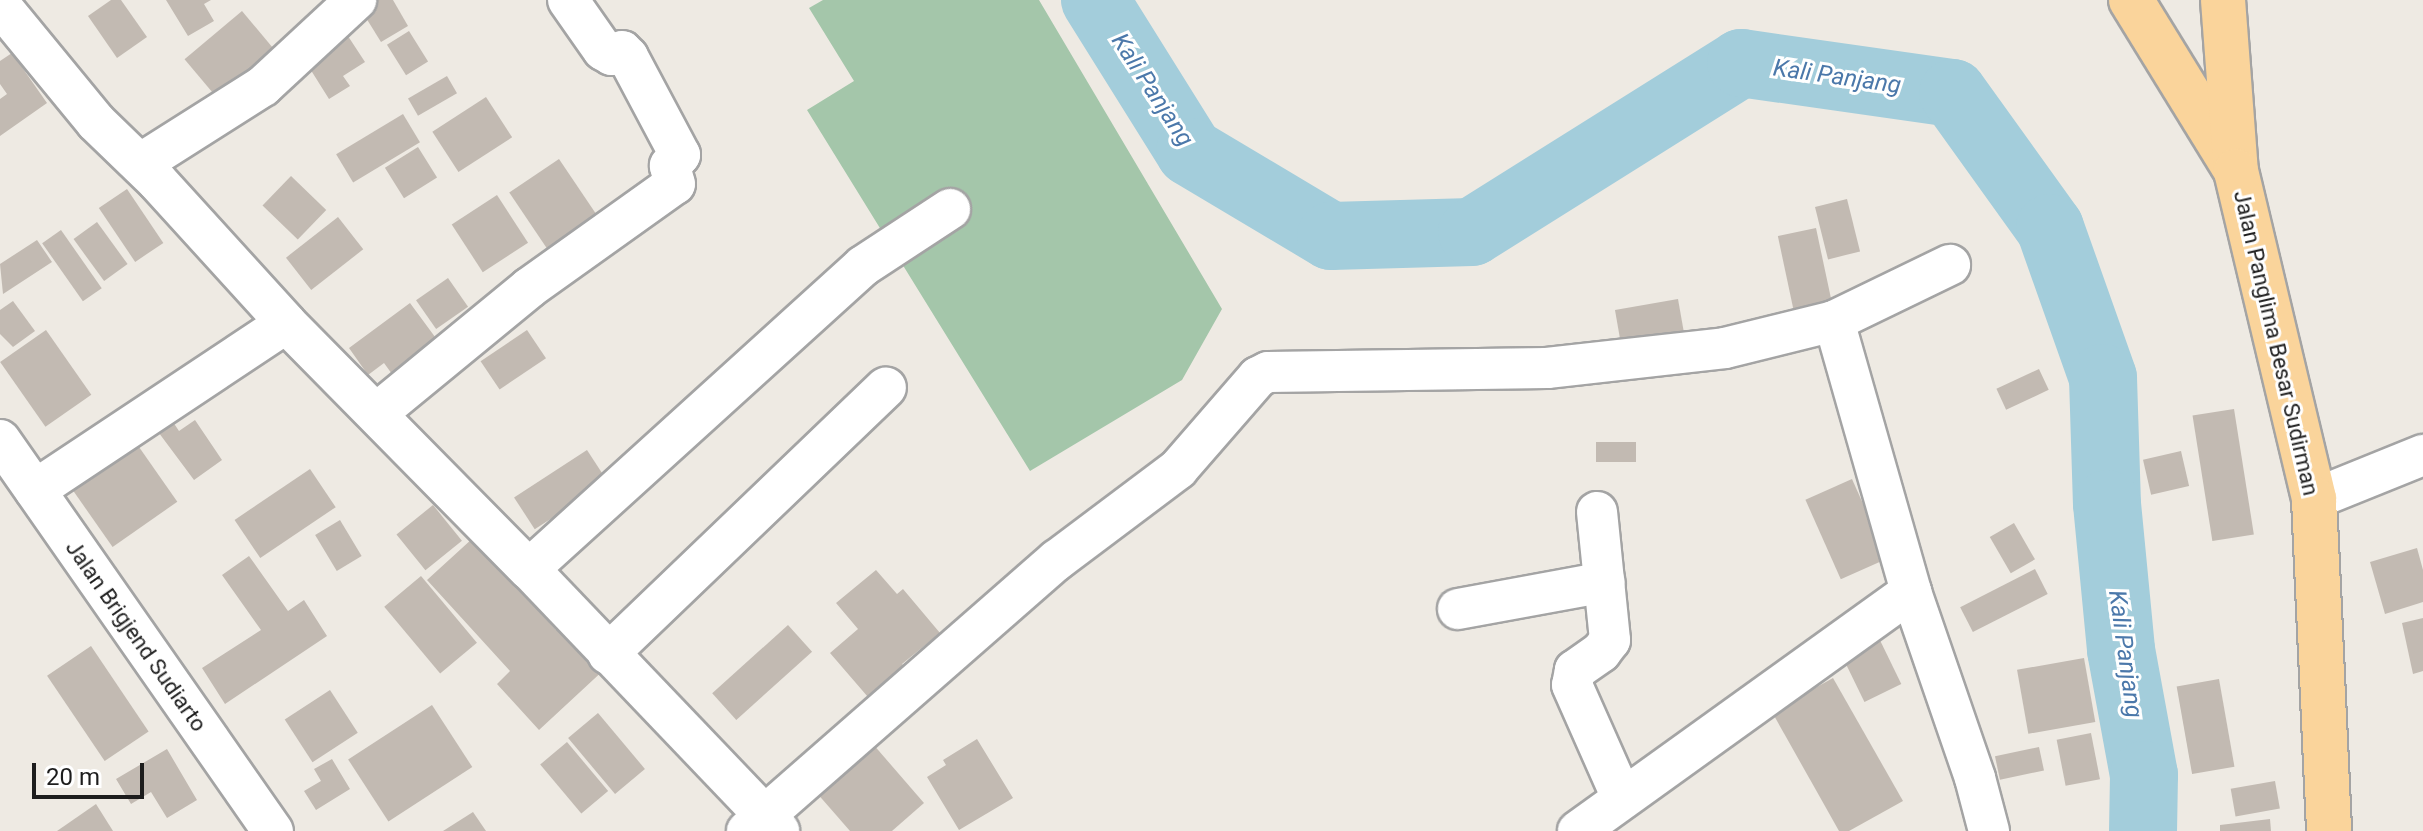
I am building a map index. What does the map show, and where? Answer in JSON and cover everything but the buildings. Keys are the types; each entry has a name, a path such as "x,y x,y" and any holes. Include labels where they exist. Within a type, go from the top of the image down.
{"main road":[{"path":"2131,0 2236,171"},
{"name":"Jalan Panglima Besar Sudirman","path":"2223,0 2236,171 2314,499 2329,831"}],"street":[{"path":"140,164 263,86 356,0"},
{"path":"377,413 529,288 675,184 670,166 680,155 628,57 622,51 612,55 603,50 568,0"},
{"path":"0,5 96,122 140,164 286,323 529,569 763,826 1057,560 1178,469 1258,377 1268,372 1547,368 1725,348 1834,321 1950,265"},
{"path":"529,569 863,266 950,209"},
{"path":"1834,321 1911,592 1975,778 1989,831"},
{"path":"35,490 286,323"},
{"path":"608,654 886,387"},
{"name":"Jalan Brigjend Sudiarto","path":"0,440 273,831"},
{"path":"2314,499 2423,455"},
{"path":"1597,512 1610,640 1601,652 1575,670 1572,685 1622,798"},
{"path":"1458,609 1605,582"},
{"path":"1578,831 1911,592"}],"green space":[{"path":"823,0 1039,0 1222,309 1182,380 1030,471 807,110 854,81 809,8"}],"waterway":[{"name":"Kali Panjang","path":"1095,0 1190,152 1331,236 1472,232 1741,63 1953,93 2050,228 2103,378 2107,504 2121,650 2144,775 2143,831"}]}
